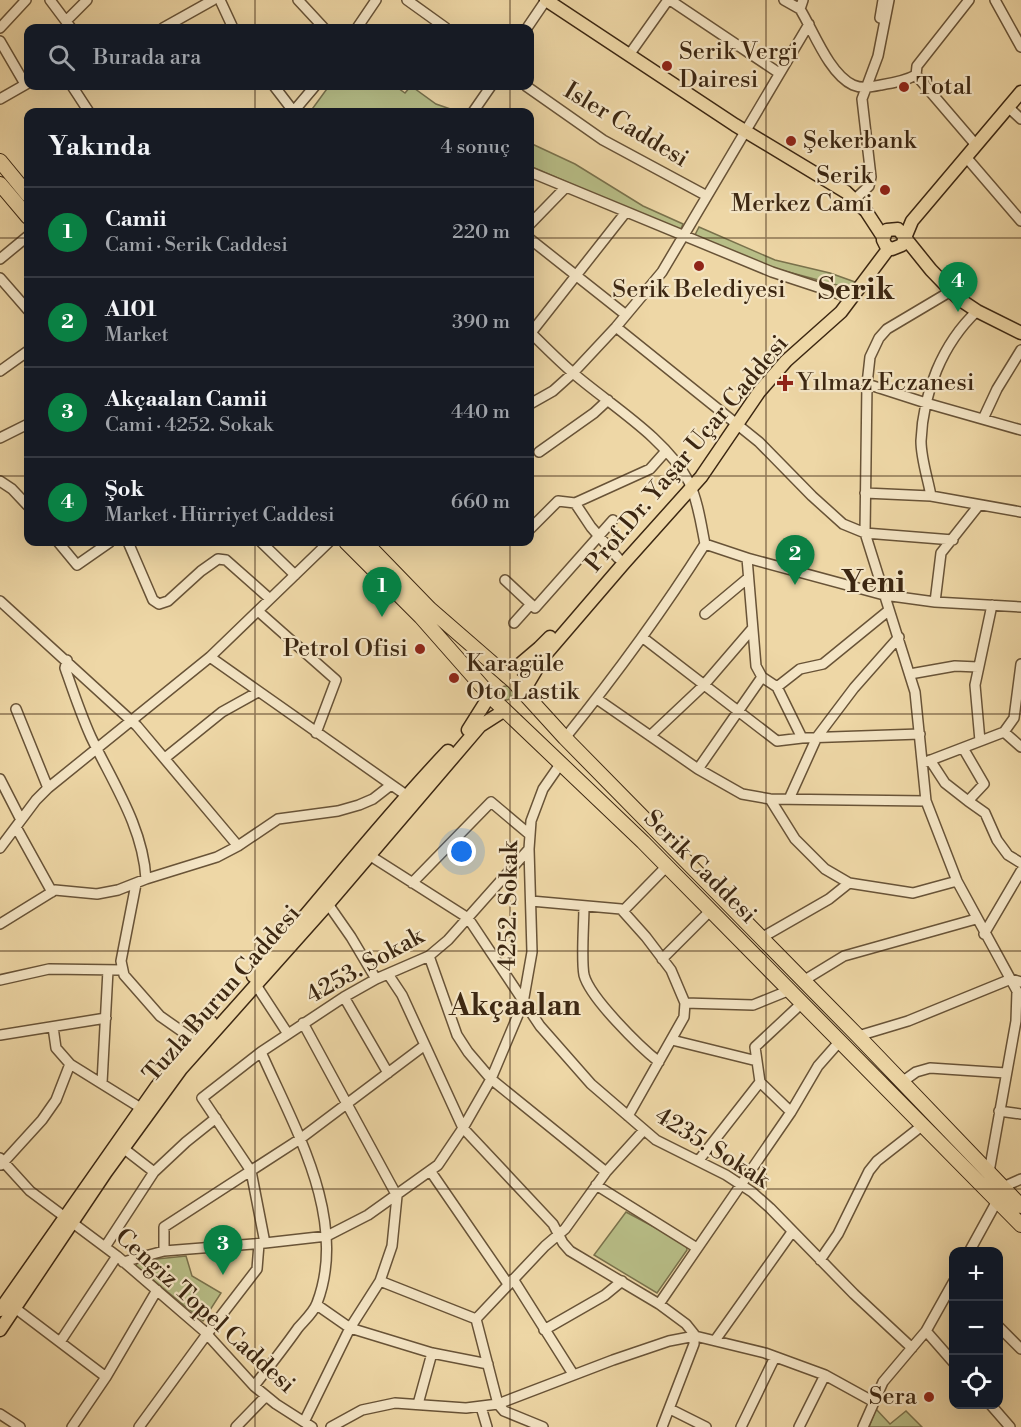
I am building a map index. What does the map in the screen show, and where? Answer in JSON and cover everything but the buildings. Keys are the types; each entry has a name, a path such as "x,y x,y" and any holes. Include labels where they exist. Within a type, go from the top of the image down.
{"highway":[{"path":"0,161 24,190"},
{"path":"0,184 24,212"},
{"name":"Serik Caddesi","path":"350,546 422,617 490,695 667,866 1021,1225"},
{"name":"Serik Caddesi","path":"369,546 430,609 523,692 565,738 858,1036 1021,1206"},
{"path":"490,695 494,685 507,676"},
{"path":"505,710 514,705 523,692"}],"main road":[{"path":"546,0 855,200 866,211 889,244 931,270"},
{"path":"889,244 902,245 912,221 1021,92"},
{"path":"866,211 901,231 904,238 951,291 977,311 1021,333"},
{"path":"889,244 887,230 912,221"},
{"name":"Prof.Dr. Yaşar Uçar Caddesi","path":"523,692 545,654 689,484 701,477 734,421 786,361 841,312 889,244"},
{"path":"507,676 539,648 618,558 689,484"},
{"name":"Tuzla Burun Caddesi","path":"0,1330 69,1219 145,1111 181,1069 198,1043 327,892 406,795 473,724 490,695"},
{"name":"Tuzla Burun Caddesi","path":"198,1043 256,985 476,731 505,710"},
{"name":"Tuzla Burun Caddesi","path":"0,1310 123,1148 145,1111"}],"street":[{"path":"0,28 26,0"},
{"path":"50,0 67,24"},
{"path":"69,24 87,0"},
{"path":"170,24 213,0"},
{"path":"220,0 231,24"},
{"path":"298,0 320,24"},
{"path":"360,24 376,0"},
{"path":"407,0 440,24"},
{"path":"530,24 546,0"},
{"path":"629,55 669,0 779,73"},
{"path":"784,0 802,4 809,24 835,69 845,81 866,88 908,80 916,75"},
{"path":"868,77 867,68 883,0"},
{"path":"855,200 869,186 871,177 862,99 868,77 878,56 889,0"},
{"path":"969,0 917,66 916,75 976,145"},
{"path":"995,0 1021,47"},
{"path":"534,402 553,391 573,373 616,327 662,272 809,24"},
{"path":"0,41 24,78"},
{"path":"0,99 24,85"},
{"path":"75,90 86,108"},
{"path":"277,90 291,108"},
{"path":"297,108 312,90"},
{"path":"476,108 488,90"},
{"name":"Isler Caddesi","path":"532,90 603,140 707,196"},
{"path":"1008,107 1021,119"},
{"path":"966,157 1021,221"},
{"path":"534,174 772,272 851,298"},
{"path":"534,220 566,187"},
{"path":"534,328 626,212"},
{"path":"0,260 24,239"},
{"path":"534,242 626,315"},
{"path":"0,278 24,305"},
{"path":"951,291 887,329 879,338 870,357 867,384 865,533 915,692 926,762 926,801 957,881 984,933 1016,981 1019,1010 988,1172"},
{"path":"931,496 921,443 926,403 950,342 961,326 977,311"},
{"path":"616,327 759,442 843,524 865,533 953,540"},
{"path":"534,337 666,452 689,484 705,544 670,599 597,699 565,738"},
{"path":"983,419 1021,350"},
{"path":"0,371 24,354"},
{"path":"867,384 1021,430"},
{"path":"539,452 594,413 608,400"},
{"path":"0,438 24,426"},
{"path":"534,525 558,501 575,503 650,469 666,452"},
{"path":"0,481 24,502"},
{"path":"865,493 931,496 1021,512"},
{"path":"575,503 618,558"},
{"path":"935,602 941,553 980,505"},
{"path":"505,580 535,608 613,520"},
{"path":"705,544 747,558 884,595 935,602 1021,607"},
{"path":"61,546 77,565 105,546"},
{"path":"130,546 153,600 159,604 168,601 218,559 226,560 270,599"},
{"path":"265,546 295,575"},
{"path":"0,848 36,800 48,788 210,657 326,546"},
{"path":"747,558 756,666 762,677 777,687 802,738"},
{"path":"705,614 748,578"},
{"path":"0,601 67,660 165,758 238,846"},
{"path":"514,623 531,604"},
{"path":"980,741 975,685 992,605"},
{"path":"258,611 336,680 316,733"},
{"path":"777,687 800,669 823,664 888,611"},
{"path":"650,736 703,686 752,629"},
{"path":"642,637 777,741 817,737 920,734"},
{"path":"789,799 817,737 854,688 899,637"},
{"path":"210,657 406,795"},
{"path":"67,660 65,668 91,737 128,809 141,843 145,858 146,879"},
{"path":"926,762 1004,732 1014,718 1021,664"},
{"path":"910,674 955,666 978,667"},
{"path":"698,769 762,677"},
{"path":"165,758 222,712 258,692"},
{"path":"597,699 698,769 742,794 770,799 926,801"},
{"path":"16,709 48,788"},
{"path":"1004,732 1021,747"},
{"path":"963,748 984,784 968,801"},
{"path":"926,762 945,783 985,813 997,840 1008,855 1021,863"},
{"name":"4252. Sokak","path":"120,1259 164,1251 262,1244 327,1236 368,1215 397,1196 430,1172 443,1158 491,1079 523,1003 532,952 529,834 538,798 561,763"},
{"path":"0,779 52,892"},
{"path":"0,924 52,892 60,890 97,894 118,890 204,862 238,846 278,819 338,811 359,805 373,799 391,785"},
{"path":"770,799 795,839 825,869 849,883 913,893 957,881"},
{"path":"412,883 491,802 529,834"},
{"name":"4253. Sokak","path":"216,1118 202,1098 261,1052 344,997 376,979 429,956 448,940 529,849"},
{"name":"4235. Sokak","path":"369,855 468,918 523,1003 579,1071 644,1130 666,1146 699,1160 741,1185 770,1208 820,1260 912,1348"},
{"path":"623,911 667,866"},
{"path":"984,933 1020,874"},
{"path":"761,938 829,899 849,883"},
{"path":"136,884 121,961 122,970 160,1016 198,1043"},
{"path":"531,901 623,911 671,970 685,1003 684,1017 628,1116"},
{"path":"328,904 376,979"},
{"path":"584,906 585,977 597,997 628,1035 659,1062"},
{"path":"662,959 711,910"},
{"path":"803,981 844,956 976,919"},
{"path":"429,956 457,1035 491,1079 606,1172"},
{"path":"0,980 49,969 122,970"},
{"path":"102,1083 108,970"},
{"path":"388,974 402,995 463,1128 553,1224 570,1251 659,1304 686,1324 695,1336 662,1427"},
{"path":"858,1036 908,1021 1016,981"},
{"path":"256,985 288,1034"},
{"path":"685,1003 753,1005 790,990"},
{"path":"344,997 388,1073"},
{"path":"791,1112 760,1082 755,1047 802,1003"},
{"path":"0,1035 106,1018"},
{"path":"303,1023 397,1196 392,1246 380,1281 350,1328 308,1424"},
{"path":"53,1027 56,1048 70,1064 145,1111"},
{"path":"672,1040 757,1061"},
{"path":"659,1304 791,1112 818,1066 840,1041"},
{"path":"164,1251 164,1227 300,1139 425,1045"},
{"path":"254,1386 317,1305 326,1268 327,1236 321,1199 300,1139 261,1052"},
{"path":"1,1162 28,1138 47,1113 56,1100 70,1064"},
{"path":"902,1082 916,1072 930,1068 1006,1073"},
{"path":"699,1160 760,1082"},
{"path":"999,1111 1021,1114"},
{"path":"105,1247 154,1173 186,1142 216,1118 251,1171 262,1244 257,1269 139,1427"},
{"path":"820,1260 838,1234 869,1171 877,1161 923,1125"},
{"path":"476,1319 510,1281 571,1222 606,1172 644,1130"},
{"path":"123,1148 154,1173"},
{"name":"Cengiz Topel Caddesi","path":"1,1162 30,1191 120,1259 207,1334 254,1386 308,1424"},
{"path":"430,1172 510,1281 573,1374"},
{"path":"1003,1187 1021,1179"},
{"path":"596,1185 697,1248"},
{"path":"971,1247 997,1201"},
{"path":"716,1340 792,1232"},
{"path":"60,1342 120,1259"},
{"path":"380,1281 476,1319"},
{"path":"544,1330 605,1295 622,1281"},
{"path":"863,1427 888,1375 926,1331 949,1288"},
{"path":"72,1427 106,1377 157,1290"},
{"path":"317,1305 350,1328 432,1353 488,1364"},
{"path":"15,1308 106,1377"},
{"path":"476,1319 498,1404 504,1411 543,1427"},
{"path":"1003,1330 1021,1349"},
{"path":"926,1331 949,1357"},
{"path":"331,1427 348,1416 395,1403 453,1407 481,1407 498,1404 573,1374 669,1341 695,1336 775,1357 825,1375 874,1402"},
{"path":"418,1404 432,1353"},
{"path":"741,1427 775,1357"},
{"path":"799,1427 825,1375"},
{"path":"236,1427 266,1396"},
{"path":"481,1407 486,1427"},
{"path":"670,1409 706,1427"},
{"path":"994,1409 1010,1427"},
{"path":"0,1414 18,1427"}],"green space":[{"path":"326,90 401,90 405,93 408,90 417,90 436,104 448,108 313,108"},
{"path":"534,145 575,164 643,206 683,224 680,231 534,168"},
{"path":"699,227 775,260 830,273 855,282 852,289 762,265 695,235"},
{"path":"506,686 511,688 513,693 511,698 506,700 501,698 499,693 501,688"},
{"path":"626,1212 686,1244 687,1250 657,1293 594,1255"},
{"path":"186,1256 192,1276 221,1293 203,1321 136,1266 137,1261"},
{"path":"876,1409 890,1424 906,1411 922,1427 869,1427"}],"place":[{"name":"Serik Vergi Dairesi","path":"667,66"},
{"name":"Total","path":"904,87"},
{"name":"Şekerbank","path":"791,141"},
{"name":"Serik Merkez Cami","path":"885,190"},
{"name":"Serik Belediyesi","path":"699,266"},
{"name":"Şok","path":"958,312"},
{"name":"Yılmaz Eczanesi","path":"785,383"},
{"name":"A101","path":"795,585"},
{"name":"Camii","path":"382,617"},
{"name":"Petrol Ofisi","path":"420,649"},
{"name":"Karagüle Oto Lastik","path":"454,678"},
{"name":"Akçaalan Camii","path":"223,1275"},
{"name":"Sera","path":"929,1397"}],"district":[{"name":"Serik","path":"856,290"},
{"name":"Yeni","path":"873,583"},
{"name":"Akçaalan","path":"515,1006"}]}
